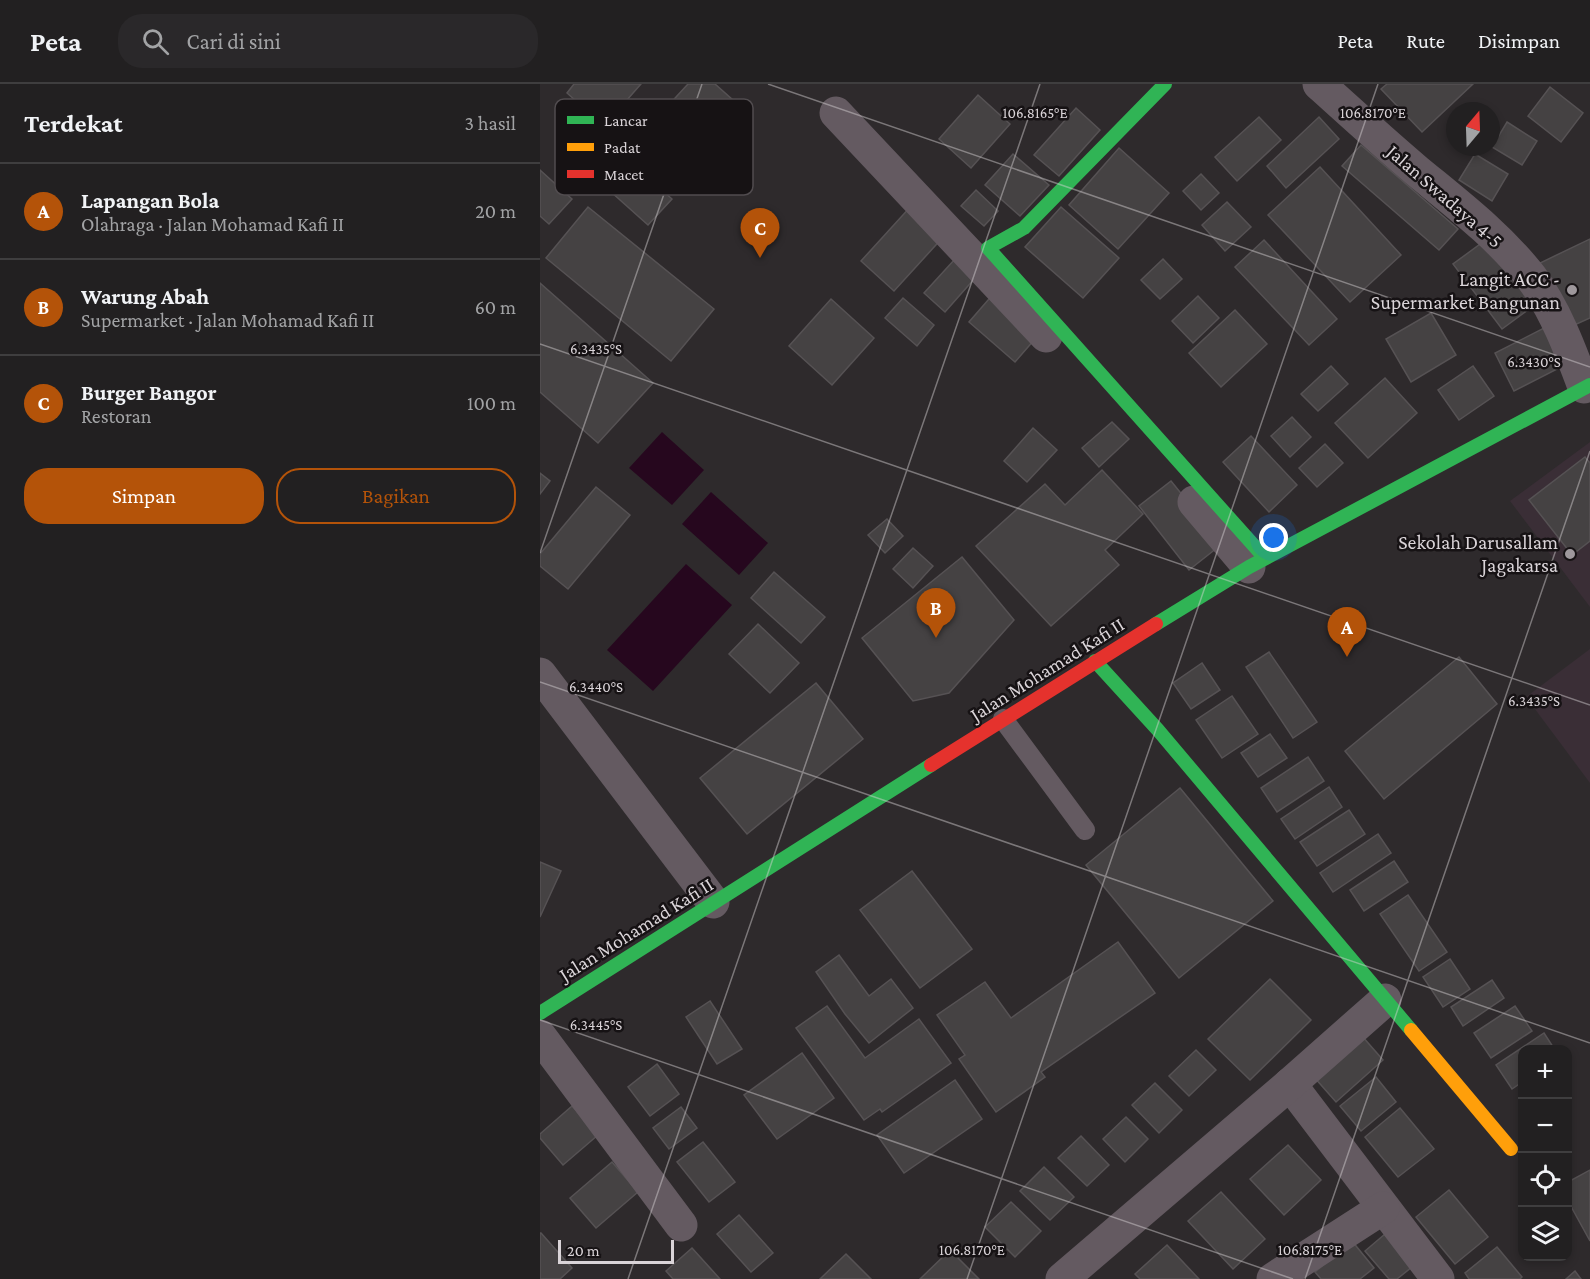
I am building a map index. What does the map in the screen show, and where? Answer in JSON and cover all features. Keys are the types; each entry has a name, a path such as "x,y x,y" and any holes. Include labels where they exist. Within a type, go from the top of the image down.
{"street":[{"path":"1165,84 1024,228 988,248 1257,562"},
{"name":"Jalan Swadaya 4-5","path":"1318,84 1392,150 1493,234 1531,277 1549,305 1587,386"},
{"path":"836,113 1257,562"},
{"name":"Jalan Mohamad Kafi II","path":"540,1013 1095,661 1257,562 1587,386"},
{"path":"1095,661 1511,1149"},
{"path":"540,674 713,902"},
{"path":"1062,1279 1385,1000"},
{"path":"540,1036 681,1226"},
{"path":"1290,1084 1438,1279"},
{"path":"1273,1279 1383,1208"}],"lane":[{"path":"1003,719 1085,830"}],"shaded area":[{"path":"662,432 704,470 672,505 629,468"},
{"name":"Sekolah Darusallam Jagakarsa","path":"1590,442 1590,607 1510,501"},
{"path":"711,492 768,543 739,575 682,524"},
{"path":"686,564 732,605 653,691 607,650"},
{"path":"1590,649 1590,783 1526,697"}],"building":[{"path":"574,84 641,84 628,99 574,99 567,93"},
{"path":"688,84 715,84 732,99 674,99"},
{"path":"1387,84 1473,84 1454,102 1446,102 1446,109 1422,132 1381,89"},
{"path":"1550,87 1583,113 1561,142 1528,116"},
{"path":"978,95 1010,124 971,168 939,139"},
{"path":"1076,108 1100,130 1059,176 1034,155"},
{"path":"1259,117 1281,140 1237,181 1215,157"},
{"path":"1319,117 1339,139 1286,188 1267,166"},
{"path":"1507,122 1537,141 1522,165 1500,152 1500,134"},
{"path":"1361,145 1458,229 1439,250 1342,166"},
{"path":"1119,148 1169,193 1118,249 1069,205"},
{"path":"1013,154 1049,185 1020,216 985,185"},
{"path":"1474,156 1478,156 1508,174 1492,201 1459,180"},
{"path":"1320,167 1401,255 1350,302 1268,215"},
{"path":"540,170 555,184 555,195 568,195 572,199 549,224 540,216"},
{"path":"1201,174 1219,193 1201,210 1183,191"},
{"path":"976,190 998,211 984,226 961,206"},
{"path":"614,195 668,195 672,199 648,225"},
{"path":"1227,202 1251,227 1225,251 1202,225"},
{"path":"912,205 945,235 894,291 861,261"},
{"path":"588,207 714,309 671,361 546,258"},
{"path":"1061,207 1119,258 1083,298 1025,247"},
{"path":"1491,236 1540,301 1502,329 1453,264"},
{"name":"Langit ACC - Supermarket Bangunan","path":"1590,239 1590,318 1570,327 1540,263"},
{"path":"1264,240 1337,319 1309,345 1235,267"},
{"path":"955,259 975,278 945,312 924,293"},
{"path":"1163,259 1182,279 1160,299 1141,280"},
{"path":"540,283 653,383 598,443 540,392"},
{"path":"995,292 1041,332 1015,362 969,322"},
{"path":"1198,296 1219,318 1193,343 1172,321"},
{"path":"903,298 934,325 917,346 885,318"},
{"path":"831,299 874,338 832,385 789,346"},
{"path":"1235,310 1267,344 1221,387 1189,353"},
{"path":"1431,313 1456,355 1411,382 1386,339"},
{"path":"1550,325 1569,363 1514,391 1495,353"},
{"path":"1331,366 1348,384 1318,411 1301,394"},
{"path":"1473,366 1494,396 1459,420 1438,390"},
{"path":"1385,378 1417,413 1368,458 1335,423"},
{"path":"1292,417 1311,437 1290,457 1271,436"},
{"path":"1112,422 1129,439 1099,467 1082,448"},
{"path":"1033,428 1057,450 1027,482 1004,461"},
{"path":"1251,436 1297,485 1269,512 1223,462"},
{"path":"1325,444 1343,463 1317,487 1299,468"},
{"path":"1585,457 1590,463 1590,541 1572,555 1529,500"},
{"path":"1102,470 1143,514 1105,550 1119,565 1051,626 976,546 1045,484 1065,505"},
{"path":"540,473 550,481 540,494"},
{"path":"1171,481 1222,544 1189,570 1139,506"},
{"path":"596,487 630,515 568,589 540,566 540,554"},
{"path":"887,519 903,536 885,553 868,535"},
{"path":"913,548 933,566 913,588 893,569"},
{"path":"962,557 1014,620 949,693 913,701 862,638"},
{"path":"774,572 825,617 801,643 751,598"},
{"path":"758,624 799,663 770,693 729,654"},
{"path":"1269,652 1317,722 1293,738 1246,667"},
{"path":"1459,657 1497,704 1384,799 1345,751"},
{"path":"1202,663 1220,690 1191,709 1173,683"},
{"path":"816,683 863,739 747,834 700,778"},
{"path":"1232,696 1258,734 1222,758 1196,720"},
{"path":"1270,734 1287,758 1258,777 1241,753"},
{"path":"1308,757 1324,781 1277,812 1261,788"},
{"path":"1329,787 1342,807 1295,839 1281,819"},
{"path":"1180,788 1273,901 1179,978 1086,865"},
{"path":"1349,810 1365,834 1317,866 1300,842"},
{"path":"1378,834 1391,853 1333,892 1320,873"},
{"path":"1394,861 1408,882 1364,911 1350,890"},
{"path":"540,862 561,871 540,917"},
{"path":"912,871 972,949 920,988 860,910"},
{"path":"1408,895 1447,952 1419,971 1380,914"},
{"path":"1118,942 1155,993 1041,1072 1045,1077 996,1112 959,1059 965,1055 937,1015 985,982 1011,1018"},
{"path":"839,955 869,996 891,979 913,1008 869,1043 845,1014 816,972"},
{"path":"1450,959 1470,989 1443,1007 1423,977"},
{"path":"1270,979 1311,1020 1250,1080 1208,1039"},
{"path":"1492,980 1504,998 1463,1026 1451,1007"},
{"path":"710,1001 742,1049 717,1064 686,1017"},
{"path":"827,1006 865,1058 919,1019 951,1063 882,1112 880,1109 864,1120 796,1028"},
{"path":"1515,1006 1532,1031 1491,1058 1474,1033"},
{"path":"1544,1033 1552,1045 1526,1045"},
{"path":"1362,1036 1383,1060 1336,1102 1314,1077"},
{"path":"1196,1050 1216,1070 1189,1096 1169,1076"},
{"path":"1518,1050 1518,1085 1512,1089 1496,1065"},
{"path":"802,1053 834,1098 777,1139 744,1095"},
{"path":"657,1064 679,1094 650,1116 628,1087"},
{"path":"1376,1077 1396,1102 1361,1131 1340,1106"},
{"path":"955,1080 982,1119 904,1173 877,1135"},
{"path":"1155,1083 1182,1110 1159,1133 1132,1105"},
{"path":"572,1106 598,1135 563,1165 540,1138 540,1134"},
{"path":"681,1107 697,1128 669,1149 653,1128"},
{"path":"1400,1108 1434,1149 1398,1177 1365,1137"},
{"path":"1126,1117 1148,1139 1125,1162 1103,1139"},
{"path":"1081,1136 1109,1165 1087,1186 1058,1158"},
{"path":"703,1142 735,1182 709,1202 677,1162"},
{"path":"1288,1145 1321,1180 1284,1215 1250,1179"},
{"path":"612,1162 638,1192 596,1228 570,1198"},
{"path":"1044,1167 1074,1197 1050,1220 1020,1191"},
{"path":"1590,1170 1590,1241 1572,1208 1572,1180"},
{"path":"1449,1190 1488,1237 1455,1264 1416,1217"},
{"path":"1221,1192 1265,1239 1233,1269 1188,1221"},
{"path":"1011,1202 1041,1231 1015,1257 985,1227"},
{"path":"739,1215 773,1253 751,1272 717,1234"},
{"path":"540,1233 572,1268 560,1279 540,1279"},
{"path":"1385,1234 1412,1267 1397,1279 1389,1279 1365,1251"},
{"path":"1352,1241 1374,1268 1360,1279 1321,1279 1315,1272"},
{"path":"1167,1245 1199,1279 1140,1279 1135,1274"},
{"path":"1497,1247 1522,1277 1520,1279 1469,1279 1465,1273"},
{"path":"692,1248 720,1279 673,1279 666,1271"},
{"path":"950,1250 979,1279 920,1279"},
{"path":"846,1254 871,1279 820,1279"},
{"path":"1575,1271 1581,1279 1566,1279"}],"traffic: fast":[{"path":"1165,84 1024,228 988,248 1265,558"},
{"path":"1156,624 1249,567 1590,385"},
{"path":"1095,661 1158,730 1411,1030"},
{"path":"540,1013 931,765"}],"traffic: slow":[{"path":"1411,1030 1511,1149"}],"traffic: jam":[{"path":"931,765 1156,624"}],"place":[{"name":"Burger Bangor","path":"760,258"},
{"name":"Langit ACC - Supermarket Bangunan","path":"1572,290"},
{"name":"Sekolah Darusallam Jagakarsa","path":"1570,554"},
{"name":"Warung Abah","path":"936,638"},
{"name":"Lapangan Bola","path":"1347,657"}]}
